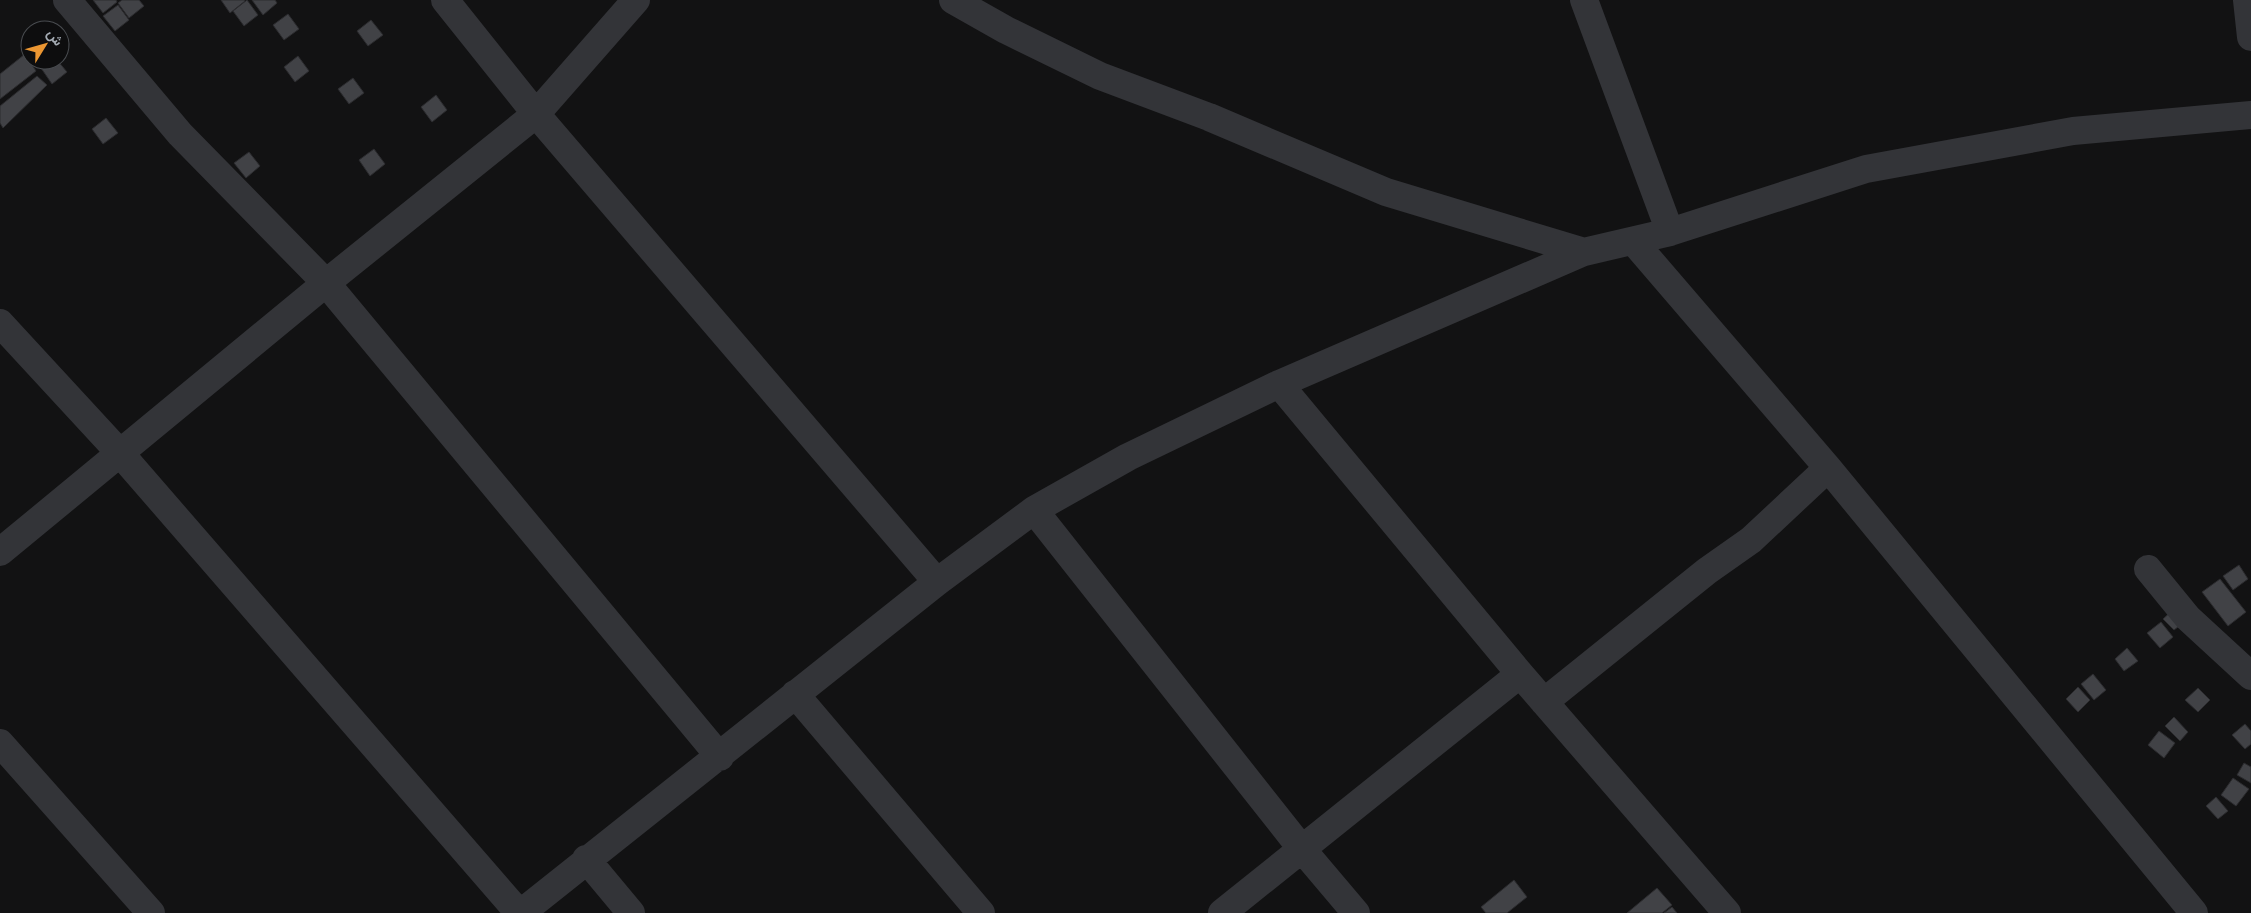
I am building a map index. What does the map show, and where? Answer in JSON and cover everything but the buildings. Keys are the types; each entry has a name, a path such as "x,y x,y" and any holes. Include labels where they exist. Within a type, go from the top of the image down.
{"street":[{"path":"67,0 180,134 326,283 720,757"},
{"path":"445,0 536,114 937,582"},
{"path":"0,552 119,452 536,114 636,0"},
{"path":"953,0 1006,30 1100,76 1209,116 1386,192 1584,252"},
{"path":"1584,0 1670,232"},
{"path":"2247,0 2251,37"},
{"path":"0,323 119,452 520,913 586,859 720,757 795,694 937,582 1034,510 1128,457 1278,384 1584,252 1634,242 1670,232 1866,169 2073,131 2251,115"},
{"path":"1634,242 1828,468 2194,913"},
{"path":"1278,384 1520,674 1727,913"},
{"path":"1544,702 1707,572 1751,540 1828,468"},
{"path":"1034,510 1301,848 1356,913"},
{"path":"2148,569 2188,618 2251,676"},
{"path":"1222,913 1520,674"},
{"path":"795,694 981,913"},
{"path":"0,743 151,913"},
{"path":"586,859 631,913"}]}
